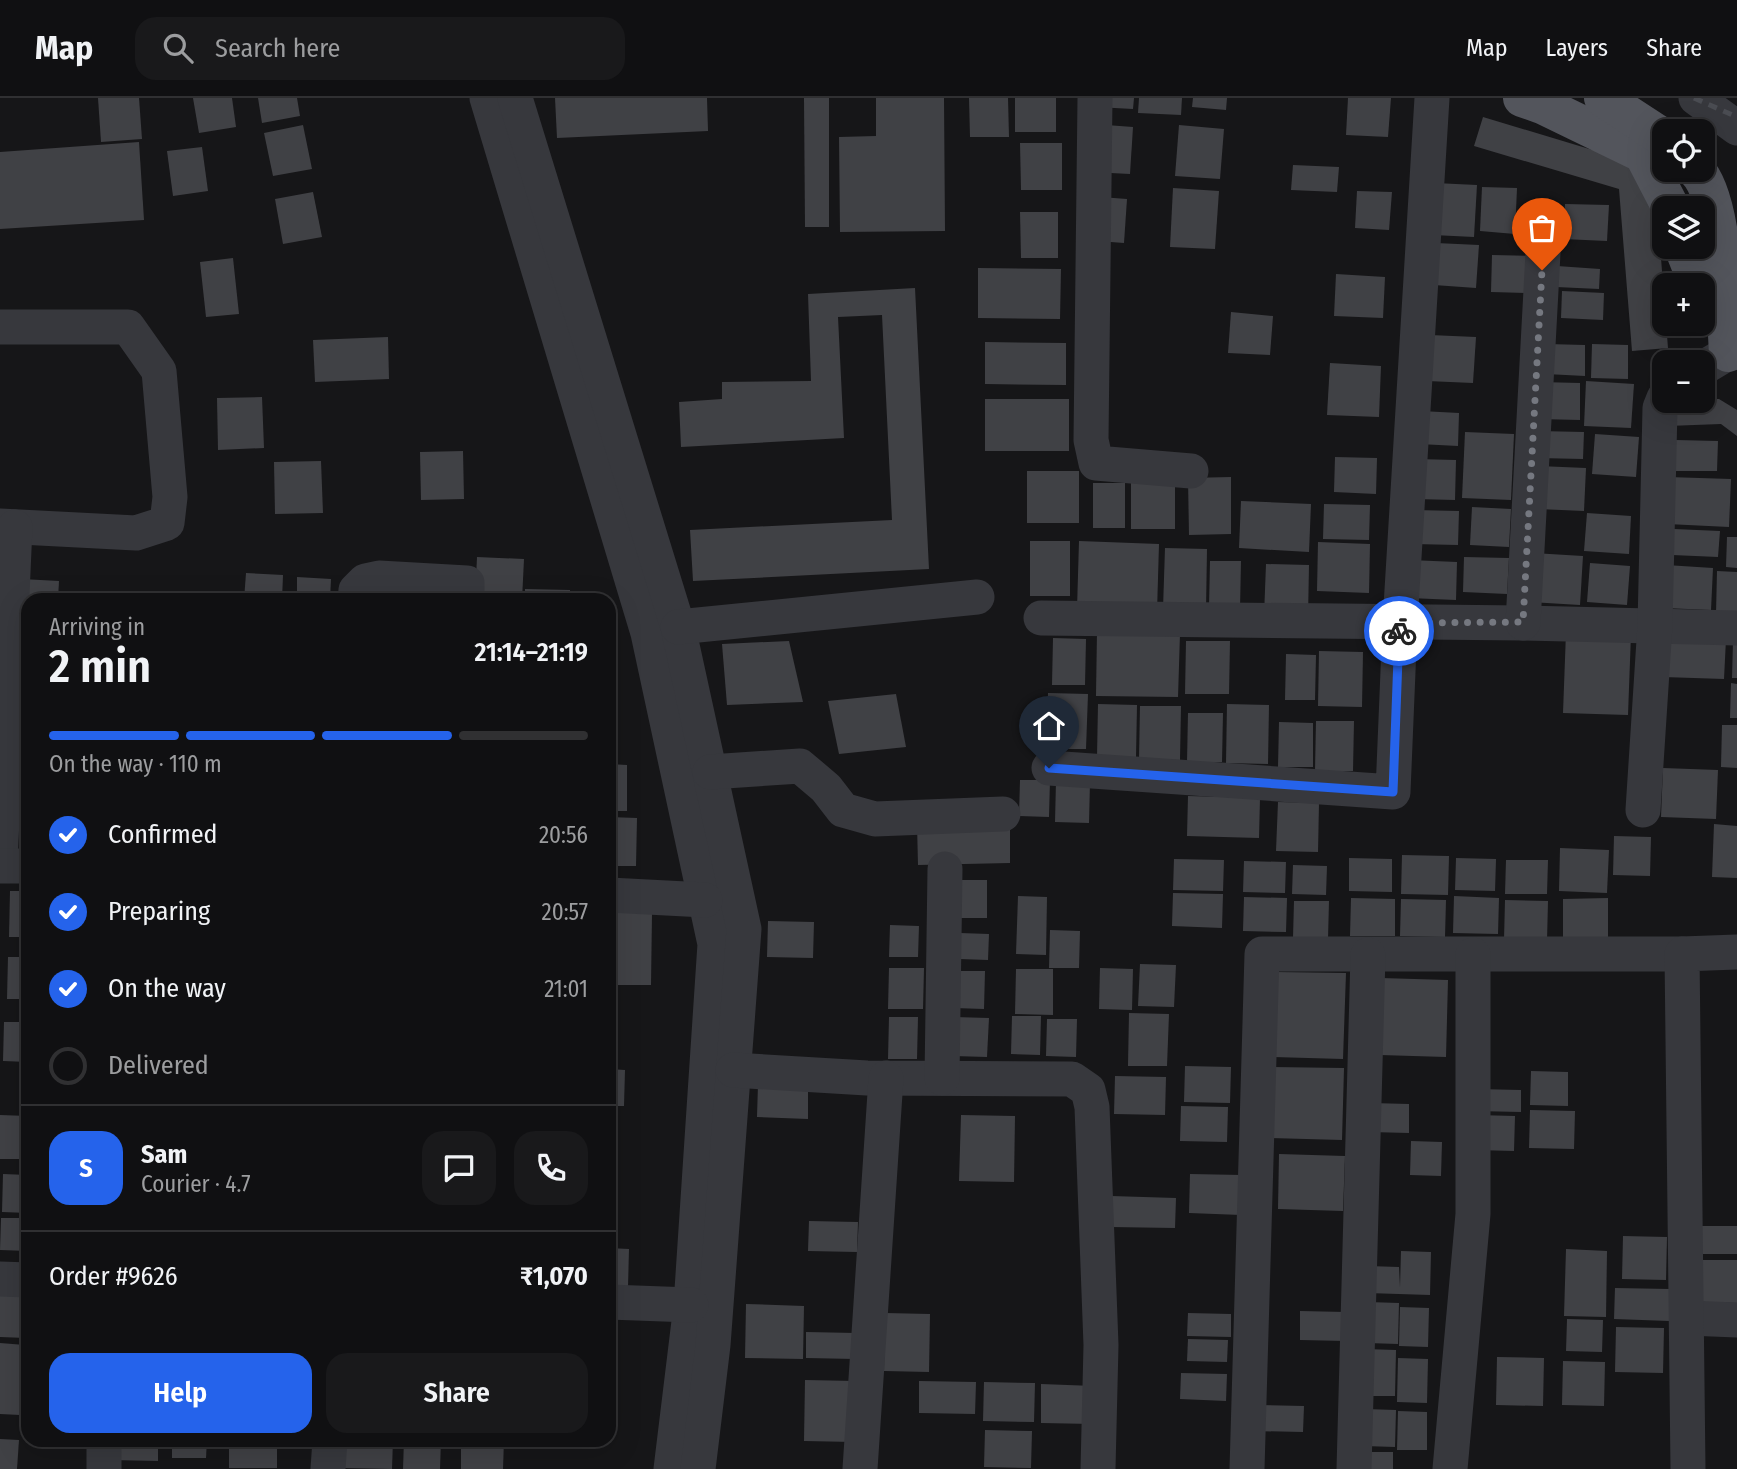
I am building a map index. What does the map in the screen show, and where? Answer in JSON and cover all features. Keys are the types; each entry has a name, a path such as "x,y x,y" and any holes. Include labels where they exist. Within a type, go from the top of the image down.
{"main road":[{"path":"1522,98 1643,154 1665,196"},
{"path":"1604,98 1652,130"},
{"path":"1707,182 1719,232 1723,360"},
{"path":"1715,334 1723,360"}],"street":[{"path":"487,98 648,633 715,944 691,1305 671,1469"},
{"path":"515,98 678,627 744,929 713,1345 698,1469"},
{"path":"1095,98 1091,440 1096,463 1191,471"},
{"path":"1049,768 1393,792 1400,623 1432,98"},
{"path":"1696,98 1737,128"},
{"path":"1523,622 1545,216"},
{"path":"0,327 128,327 159,371 170,497 167,523 136,533 7,526 0,865 21,866"},
{"path":"1643,810 1655,625 1660,413"},
{"path":"356,593 365,581 379,578 467,583 467,593"},
{"path":"678,627 977,597"},
{"path":"1041,618 1523,622 1737,628"},
{"path":"710,772 800,766 826,788 843,810 875,819 1003,814"},
{"path":"942,1078 945,869"},
{"path":"616,895 705,900"},
{"path":"1247,1469 1262,954 1737,952"},
{"path":"1682,954 1688,1469"},
{"path":"1354,1469 1368,955"},
{"path":"1450,1469 1473,1214 1473,955"},
{"path":"733,1070 886,1078 1072,1079 1088,1090 1091,1107 1101,1345 1098,1469"},
{"path":"860,1469 886,1078"},
{"path":"0,1279 21,1280"},
{"path":"616,1302 691,1305"},
{"path":"1688,1318 1737,1320"},
{"path":"104,1447 104,1469"},
{"path":"328,1469 330,1447"}],"building":[{"path":"98,98 139,98 142,139 101,142"},
{"path":"193,98 232,98 236,127 199,133"},
{"path":"258,98 297,98 300,116 262,123"},
{"path":"555,98 707,98 708,131 557,138"},
{"path":"804,98 829,98 829,227 805,227"},
{"path":"876,98 944,98 945,231 840,232 839,137 876,136"},
{"path":"969,98 1008,98 1009,137 970,137"},
{"path":"1015,98 1056,98 1056,132 1015,132"},
{"path":"1097,98 1134,98 1133,109 1096,107"},
{"path":"1139,98 1182,98 1181,115 1138,113"},
{"path":"1193,98 1227,98 1226,110 1192,107"},
{"path":"1348,98 1391,98 1388,137 1346,135"},
{"path":"1483,117 1639,164 1652,178 1652,182 1655,182 1656,196 1652,196 1652,259 1661,259 1662,273 1652,273 1652,336 1667,336 1668,348 1632,351 1619,189 1474,146"},
{"path":"1093,124 1133,127 1130,174 1091,172"},
{"path":"303,125 312,169 273,176 264,133"},
{"path":"1179,125 1224,129 1220,179 1175,176"},
{"path":"139,142 144,220 0,229 0,152"},
{"path":"1020,143 1062,143 1062,190 1021,190"},
{"path":"202,147 208,191 173,196 167,151"},
{"path":"1293,165 1339,167 1337,192 1291,190"},
{"path":"1435,183 1477,185 1474,237 1433,235"},
{"path":"1482,187 1517,188 1515,234 1480,231"},
{"path":"1173,188 1219,191 1215,249 1170,247"},
{"path":"1357,191 1392,192 1389,230 1355,228"},
{"path":"313,192 322,237 283,244 275,199"},
{"path":"1087,196 1127,199 1124,243 1084,240"},
{"path":"1565,204 1609,205 1607,241 1563,239"},
{"path":"1020,212 1058,212 1058,258 1021,258"},
{"path":"1436,243 1479,245 1476,288 1434,285"},
{"path":"1492,255 1531,256 1530,293 1491,292"},
{"path":"233,258 239,314 206,317 200,262"},
{"path":"1557,266 1600,269 1599,289 1556,287"},
{"path":"978,268 1061,269 1060,319 978,318"},
{"path":"1336,274 1385,277 1383,318 1334,316"},
{"path":"915,288 929,569 693,581 690,530 892,520 882,315 838,317 844,438 681,447 679,402 722,399 722,382 811,381 808,294"},
{"path":"1562,291 1604,293 1603,320 1561,318"},
{"path":"1231,312 1273,316 1270,355 1228,353"},
{"path":"1430,335 1476,337 1473,383 1427,381"},
{"path":"388,337 389,379 315,382 313,340"},
{"path":"985,342 1066,343 1066,385 985,384"},
{"path":"1547,344 1585,345 1585,376 1546,374"},
{"path":"1592,344 1628,345 1628,379 1591,378"},
{"path":"1330,363 1381,366 1379,417 1327,415"},
{"path":"1586,381 1634,384 1631,428 1584,426"},
{"path":"1540,382 1580,383 1580,420 1539,419"},
{"path":"262,397 264,448 218,450 217,398"},
{"path":"985,399 1069,399 1069,451 985,451"},
{"path":"1715,399 1737,410 1737,436 1721,424 1668,426 1668,413 1715,413"},
{"path":"1421,411 1459,413 1458,446 1419,444"},
{"path":"1538,431 1584,432 1583,459 1538,458"},
{"path":"1465,432 1514,434 1511,500 1462,498"},
{"path":"1595,434 1639,437 1636,477 1592,474"},
{"path":"1676,440 1718,441 1717,471 1676,471"},
{"path":"463,451 464,499 421,500 420,452"},
{"path":"1335,457 1377,458 1376,494 1334,492"},
{"path":"1416,459 1456,460 1455,500 1415,499"},
{"path":"321,461 323,513 275,514 274,462"},
{"path":"1539,466 1586,468 1584,511 1538,509"},
{"path":"1027,471 1079,471 1079,523 1027,523"},
{"path":"1131,475 1175,475 1175,529 1131,529"},
{"path":"1231,477 1231,534 1189,535 1188,478"},
{"path":"1668,477 1731,479 1729,527 1667,524"},
{"path":"1093,483 1125,483 1125,528 1093,528"},
{"path":"1241,501 1311,504 1309,552 1239,548"},
{"path":"1324,504 1370,505 1369,540 1323,539"},
{"path":"1472,507 1511,509 1509,547 1470,545"},
{"path":"1414,510 1459,511 1458,545 1413,544"},
{"path":"1587,513 1631,516 1629,554 1584,551"},
{"path":"1674,529 1720,531 1718,557 1672,555"},
{"path":"1727,537 1737,537 1737,568 1726,567"},
{"path":"1030,541 1070,541 1070,596 1030,596"},
{"path":"1079,541 1159,544 1157,612 1077,609"},
{"path":"1318,542 1370,544 1369,593 1317,591"},
{"path":"1165,548 1207,549 1206,610 1163,609"},
{"path":"1533,553 1583,556 1580,605 1530,602"},
{"path":"477,557 524,559 522,593 475,593"},
{"path":"1464,557 1509,558 1507,594 1463,592"},
{"path":"1410,560 1457,562 1456,600 1409,598"},
{"path":"1210,561 1241,561 1240,609 1209,608"},
{"path":"1590,563 1630,566 1627,605 1587,602"},
{"path":"1266,564 1309,565 1308,618 1264,616"},
{"path":"1666,565 1713,568 1711,610 1664,608"},
{"path":"1717,571 1737,572 1737,614 1716,614"},
{"path":"246,573 283,575 282,593 245,593"},
{"path":"297,577 331,579 330,593 297,593"},
{"path":"22,579 59,581 58,593 26,593"},
{"path":"370,586 413,589 413,593 370,593"},
{"path":"525,589 570,590 570,593 525,593"},
{"path":"1097,631 1180,633 1178,697 1096,696"},
{"path":"1566,632 1631,634 1628,715 1563,713"},
{"path":"1664,637 1726,639 1724,679 1663,677"},
{"path":"1053,638 1086,639 1085,685 1052,685"},
{"path":"789,641 803,702 727,705 722,644"},
{"path":"1186,641 1230,641 1229,694 1185,694"},
{"path":"1733,641 1737,641 1737,678 1732,678"},
{"path":"1319,651 1363,652 1362,707 1318,706"},
{"path":"1286,654 1316,655 1315,700 1285,700"},
{"path":"1731,683 1737,684 1737,718 1730,718"},
{"path":"1048,693 1088,694 1086,749 1047,749"},
{"path":"896,694 906,747 839,754 828,701"},
{"path":"1098,704 1137,705 1136,757 1097,757"},
{"path":"1227,704 1269,705 1268,764 1226,763"},
{"path":"1140,706 1181,706 1180,760 1139,759"},
{"path":"1188,713 1223,713 1222,762 1187,762"},
{"path":"1316,721 1354,721 1353,771 1315,771"},
{"path":"1279,722 1313,723 1313,767 1278,767"},
{"path":"1722,725 1737,725 1737,768 1721,767"},
{"path":"18,743 21,743 21,780 17,780"},
{"path":"616,764 627,765 627,811 616,811"},
{"path":"1663,768 1718,770 1716,819 1661,817"},
{"path":"1020,780 1050,780 1049,817 1019,816"},
{"path":"1056,781 1090,782 1089,823 1055,822"},
{"path":"15,784 21,784 21,824 14,823"},
{"path":"1188,796 1260,798 1259,838 1187,836"},
{"path":"1278,802 1319,803 1318,852 1276,851"},
{"path":"616,817 637,818 636,866 616,866"},
{"path":"1010,823 1010,863 918,865 917,824"},
{"path":"1714,824 1737,826 1737,878 1712,877"},
{"path":"1614,836 1651,837 1650,876 1613,875"},
{"path":"1560,848 1609,850 1607,893 1559,891"},
{"path":"1402,855 1449,856 1448,895 1401,894"},
{"path":"1349,858 1392,859 1392,892 1349,891"},
{"path":"1456,858 1496,859 1495,891 1455,890"},
{"path":"1174,859 1224,860 1223,891 1173,890"},
{"path":"1506,860 1548,860 1547,894 1505,894"},
{"path":"1244,861 1286,862 1285,893 1243,892"},
{"path":"1293,865 1327,866 1326,895 1292,894"},
{"path":"954,880 987,880 987,918 954,918"},
{"path":"10,891 21,891 21,937 9,937"},
{"path":"1173,893 1223,894 1222,928 1172,926"},
{"path":"1018,896 1047,897 1046,955 1016,954"},
{"path":"1454,896 1499,898 1498,934 1453,933"},
{"path":"1244,897 1287,898 1286,932 1243,931"},
{"path":"1351,898 1395,899 1395,936 1350,936"},
{"path":"1608,898 1608,937 1563,937 1563,899"},
{"path":"1401,899 1446,900 1445,937 1400,936"},
{"path":"1505,900 1548,901 1547,941 1504,940"},
{"path":"1294,901 1329,901 1328,939 1293,938"},
{"path":"616,913 652,913 651,985 616,985"},
{"path":"768,921 814,922 813,958 767,957"},
{"path":"890,925 919,926 918,957 889,957"},
{"path":"1050,930 1080,931 1079,968 1049,968"},
{"path":"960,933 989,934 988,960 959,959"},
{"path":"8,957 21,957 21,999 7,999"},
{"path":"1140,964 1176,965 1174,1007 1138,1006"},
{"path":"889,968 924,968 923,1009 888,1009"},
{"path":"1100,968 1133,969 1132,1010 1099,1009"},
{"path":"1016,969 1053,969 1053,1015 1015,1014"},
{"path":"955,971 985,971 984,1009 954,1008"},
{"path":"1275,972 1346,973 1343,1059 1273,1057"},
{"path":"1381,978 1448,980 1446,1057 1380,1055"},
{"path":"1129,1013 1169,1014 1167,1066 1128,1066"},
{"path":"1012,1016 1041,1016 1040,1055 1011,1054"},
{"path":"889,1017 918,1017 917,1059 888,1059"},
{"path":"954,1017 989,1018 987,1057 953,1056"},
{"path":"1047,1019 1077,1019 1076,1057 1046,1056"},
{"path":"4,1022 21,1022 21,1062 3,1061"},
{"path":"1185,1066 1231,1067 1230,1103 1184,1102"},
{"path":"1272,1067 1344,1068 1342,1140 1270,1138"},
{"path":"616,1069 625,1070 624,1106 616,1106"},
{"path":"1531,1071 1568,1072 1568,1106 1530,1105"},
{"path":"1115,1076 1166,1077 1165,1115 1114,1114"},
{"path":"758,1084 808,1085 808,1119 757,1117"},
{"path":"1476,1089 1521,1090 1521,1112 1475,1111"},
{"path":"1371,1103 1409,1104 1409,1133 1370,1132"},
{"path":"1181,1106 1228,1107 1227,1142 1180,1141"},
{"path":"1530,1110 1575,1111 1574,1149 1529,1148"},
{"path":"0,1115 21,1116 21,1159 0,1159"},
{"path":"961,1115 1015,1116 1014,1182 959,1181"},
{"path":"1477,1115 1515,1116 1514,1151 1476,1150"},
{"path":"1411,1141 1442,1142 1441,1176 1410,1175"},
{"path":"1279,1154 1345,1156 1343,1211 1278,1209"},
{"path":"3,1174 21,1175 21,1213 2,1212"},
{"path":"1190,1174 1242,1175 1241,1215 1189,1213"},
{"path":"1111,1196 1176,1198 1175,1228 1110,1227"},
{"path":"1,1218 21,1218 21,1251 0,1250"},
{"path":"809,1221 858,1222 857,1252 808,1251"},
{"path":"1701,1226 1737,1226 1737,1254 1700,1254"},
{"path":"1623,1236 1667,1237 1666,1280 1622,1279"},
{"path":"616,1248 629,1249 628,1287 616,1286"},
{"path":"1566,1249 1607,1251 1606,1317 1564,1316"},
{"path":"1401,1251 1431,1252 1430,1295 1367,1293 1368,1266 1399,1267 1400,1287"},
{"path":"1699,1260 1737,1260 1737,1303 1698,1302"},
{"path":"1615,1288 1670,1289 1669,1321 1614,1319"},
{"path":"0,1291 21,1292 21,1338 0,1337"},
{"path":"1368,1302 1399,1303 1398,1344 1367,1343"},
{"path":"746,1304 804,1306 803,1359 745,1358"},
{"path":"1400,1307 1429,1308 1428,1347 1399,1346"},
{"path":"1300,1311 1346,1312 1346,1341 1300,1340"},
{"path":"885,1313 930,1314 929,1372 884,1371"},
{"path":"1188,1313 1231,1314 1231,1337 1187,1336"},
{"path":"1567,1319 1603,1320 1602,1352 1566,1351"},
{"path":"1616,1327 1664,1328 1663,1373 1615,1372"},
{"path":"806,1332 856,1333 855,1359 806,1358"},
{"path":"1188,1339 1228,1340 1227,1362 1187,1361"},
{"path":"0,1343 21,1345 20,1415 0,1414"},
{"path":"1365,1349 1396,1350 1395,1396 1364,1396"},
{"path":"1497,1357 1544,1358 1543,1406 1496,1405"},
{"path":"1398,1358 1428,1359 1427,1403 1397,1402"},
{"path":"1563,1361 1605,1362 1604,1406 1562,1405"},
{"path":"1181,1373 1227,1374 1226,1401 1180,1399"},
{"path":"805,1380 856,1381 854,1442 804,1441"},
{"path":"919,1381 976,1382 975,1414 919,1413"},
{"path":"984,1382 1035,1383 1034,1422 983,1421"},
{"path":"1041,1384 1094,1386 1093,1424 1041,1423"},
{"path":"1254,1405 1304,1406 1303,1432 1253,1431"},
{"path":"1365,1409 1396,1410 1395,1447 1364,1446"},
{"path":"1398,1411 1427,1412 1427,1450 1397,1450"},
{"path":"985,1430 1032,1431 1031,1468 984,1467"},
{"path":"0,1439 19,1440 17,1469 0,1469"},
{"path":"111,1447 158,1447 158,1461 110,1460"},
{"path":"172,1447 207,1447 206,1458 172,1458"},
{"path":"229,1447 277,1447 277,1468 229,1468"},
{"path":"345,1447 393,1447 392,1469 344,1468"},
{"path":"404,1447 441,1447 440,1469 403,1469"},
{"path":"461,1447 504,1447 503,1469 461,1469"},
{"path":"1362,1452 1393,1452 1393,1469 1361,1469"}],"railway":[{"path":"1694,98 1737,117"}],"way so far":[{"path":"1399,631 1400,623 1523,622 1542,270"}],"route":[{"path":"1049,768 1393,792 1399,631"}]}
